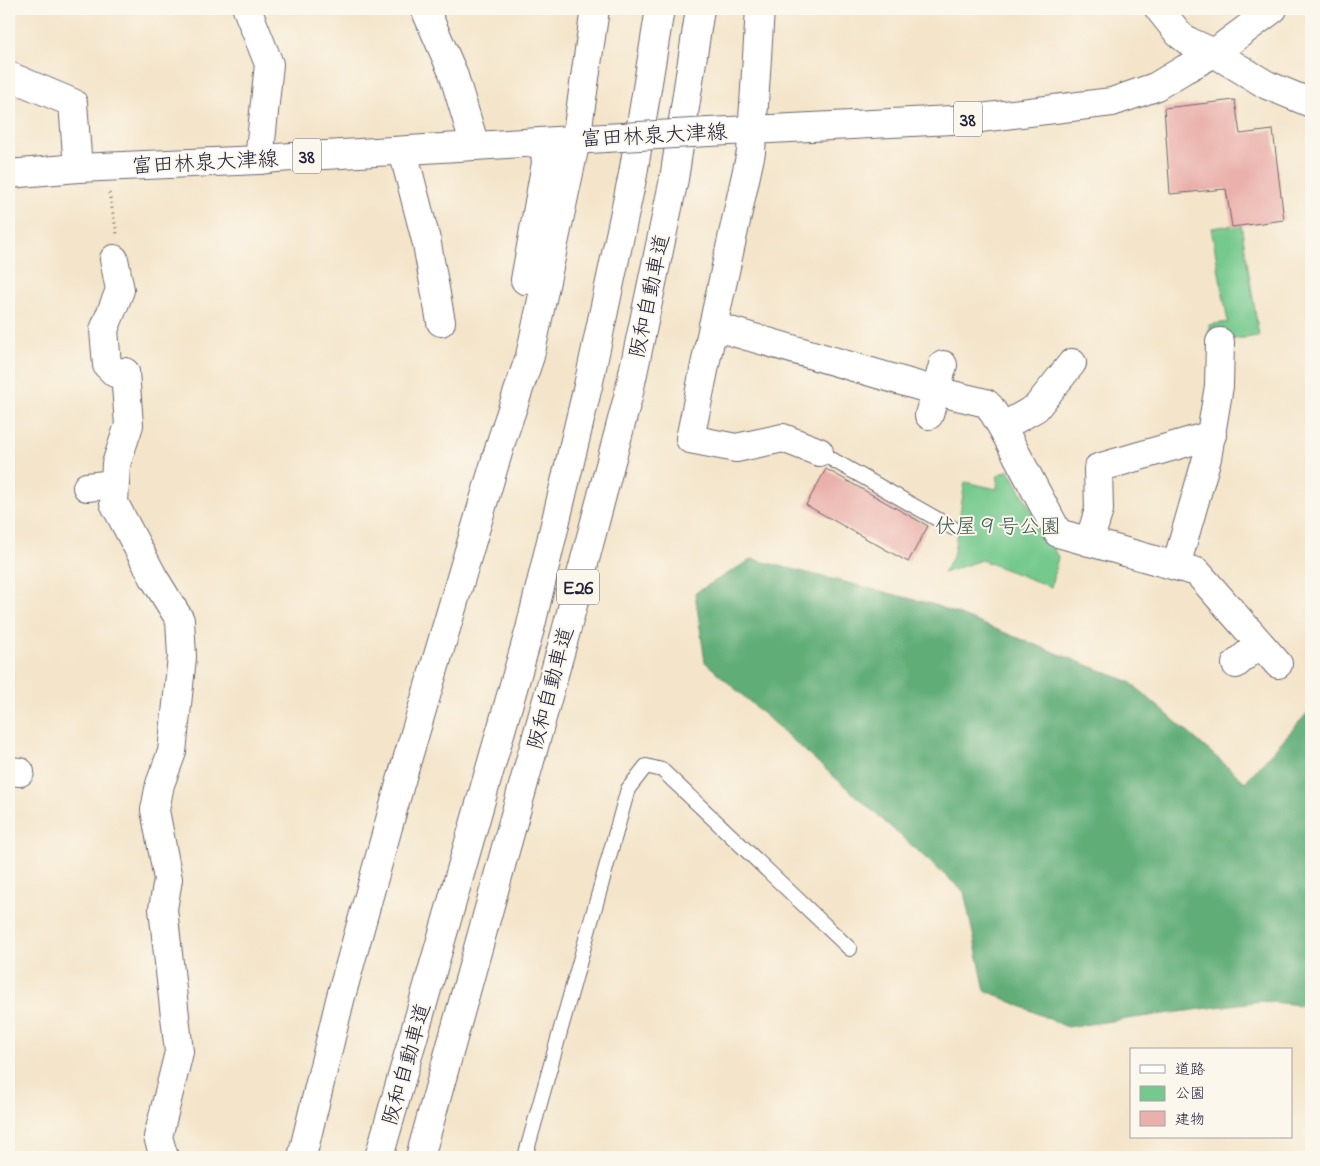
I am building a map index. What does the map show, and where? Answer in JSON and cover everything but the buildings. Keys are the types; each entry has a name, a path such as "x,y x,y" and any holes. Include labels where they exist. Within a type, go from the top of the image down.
{"main road":[{"path":"247,9 269,64 259,160"},
{"path":"425,9 453,73 475,146"},
{"path":"302,1157 340,1000 400,784 502,439 530,356 576,140 595,9"},
{"name":"阪和自動車道","path":"379,1157 530,629 588,386 634,174 660,9"},
{"name":"阪和自動車道","path":"420,1157 565,635 628,397 674,179 700,9"},
{"path":"760,9 751,152 690,439 736,448 783,438 819,452"},
{"path":"1159,9 1179,34 1188,41 1214,53 1267,84 1311,103"},
{"name":"富田林泉大津線","path":"9,174 78,168 259,160 709,132 972,119 1112,102 1154,87 1214,53 1273,9"},
{"path":"9,76 73,103 78,168"},
{"path":"525,280 546,163 544,142"},
{"path":"404,151 427,244 441,322"},
{"path":"114,259 120,290 104,330 107,365 115,373 125,372 129,425 116,464 114,502 154,578 180,620 182,657 172,752 160,784 156,810 168,879 163,909 178,1052 158,1137 164,1157"},
{"path":"713,326 986,404 1002,428 1058,533 1197,572 1278,664"},
{"path":"1176,566 1212,434 1218,386 1220,342"},
{"path":"1002,428 1036,408 1072,363"},
{"path":"1089,542 1100,510 1098,468 1212,434"},
{"path":"87,486 114,484"},
{"path":"1236,664 1260,644"}],"lane":[{"path":"819,452 953,528"},
{"path":"525,1157 628,789 646,766 662,770 850,949"}],"path":[{"path":"106,168 117,229 114,259"}],"green space":[{"path":"1241,224 1259,336 1210,342 1209,325 1228,322 1211,228"},
{"name":"伏屋９号公園","path":"1009,470 1058,557 1051,587 981,560 943,573 953,557 965,482 997,489 998,475"},
{"path":"752,559 932,604 1130,682 1245,782 1311,709 1311,1006 1261,1001 1067,1027 985,990 964,892 705,662 695,593"}]}
